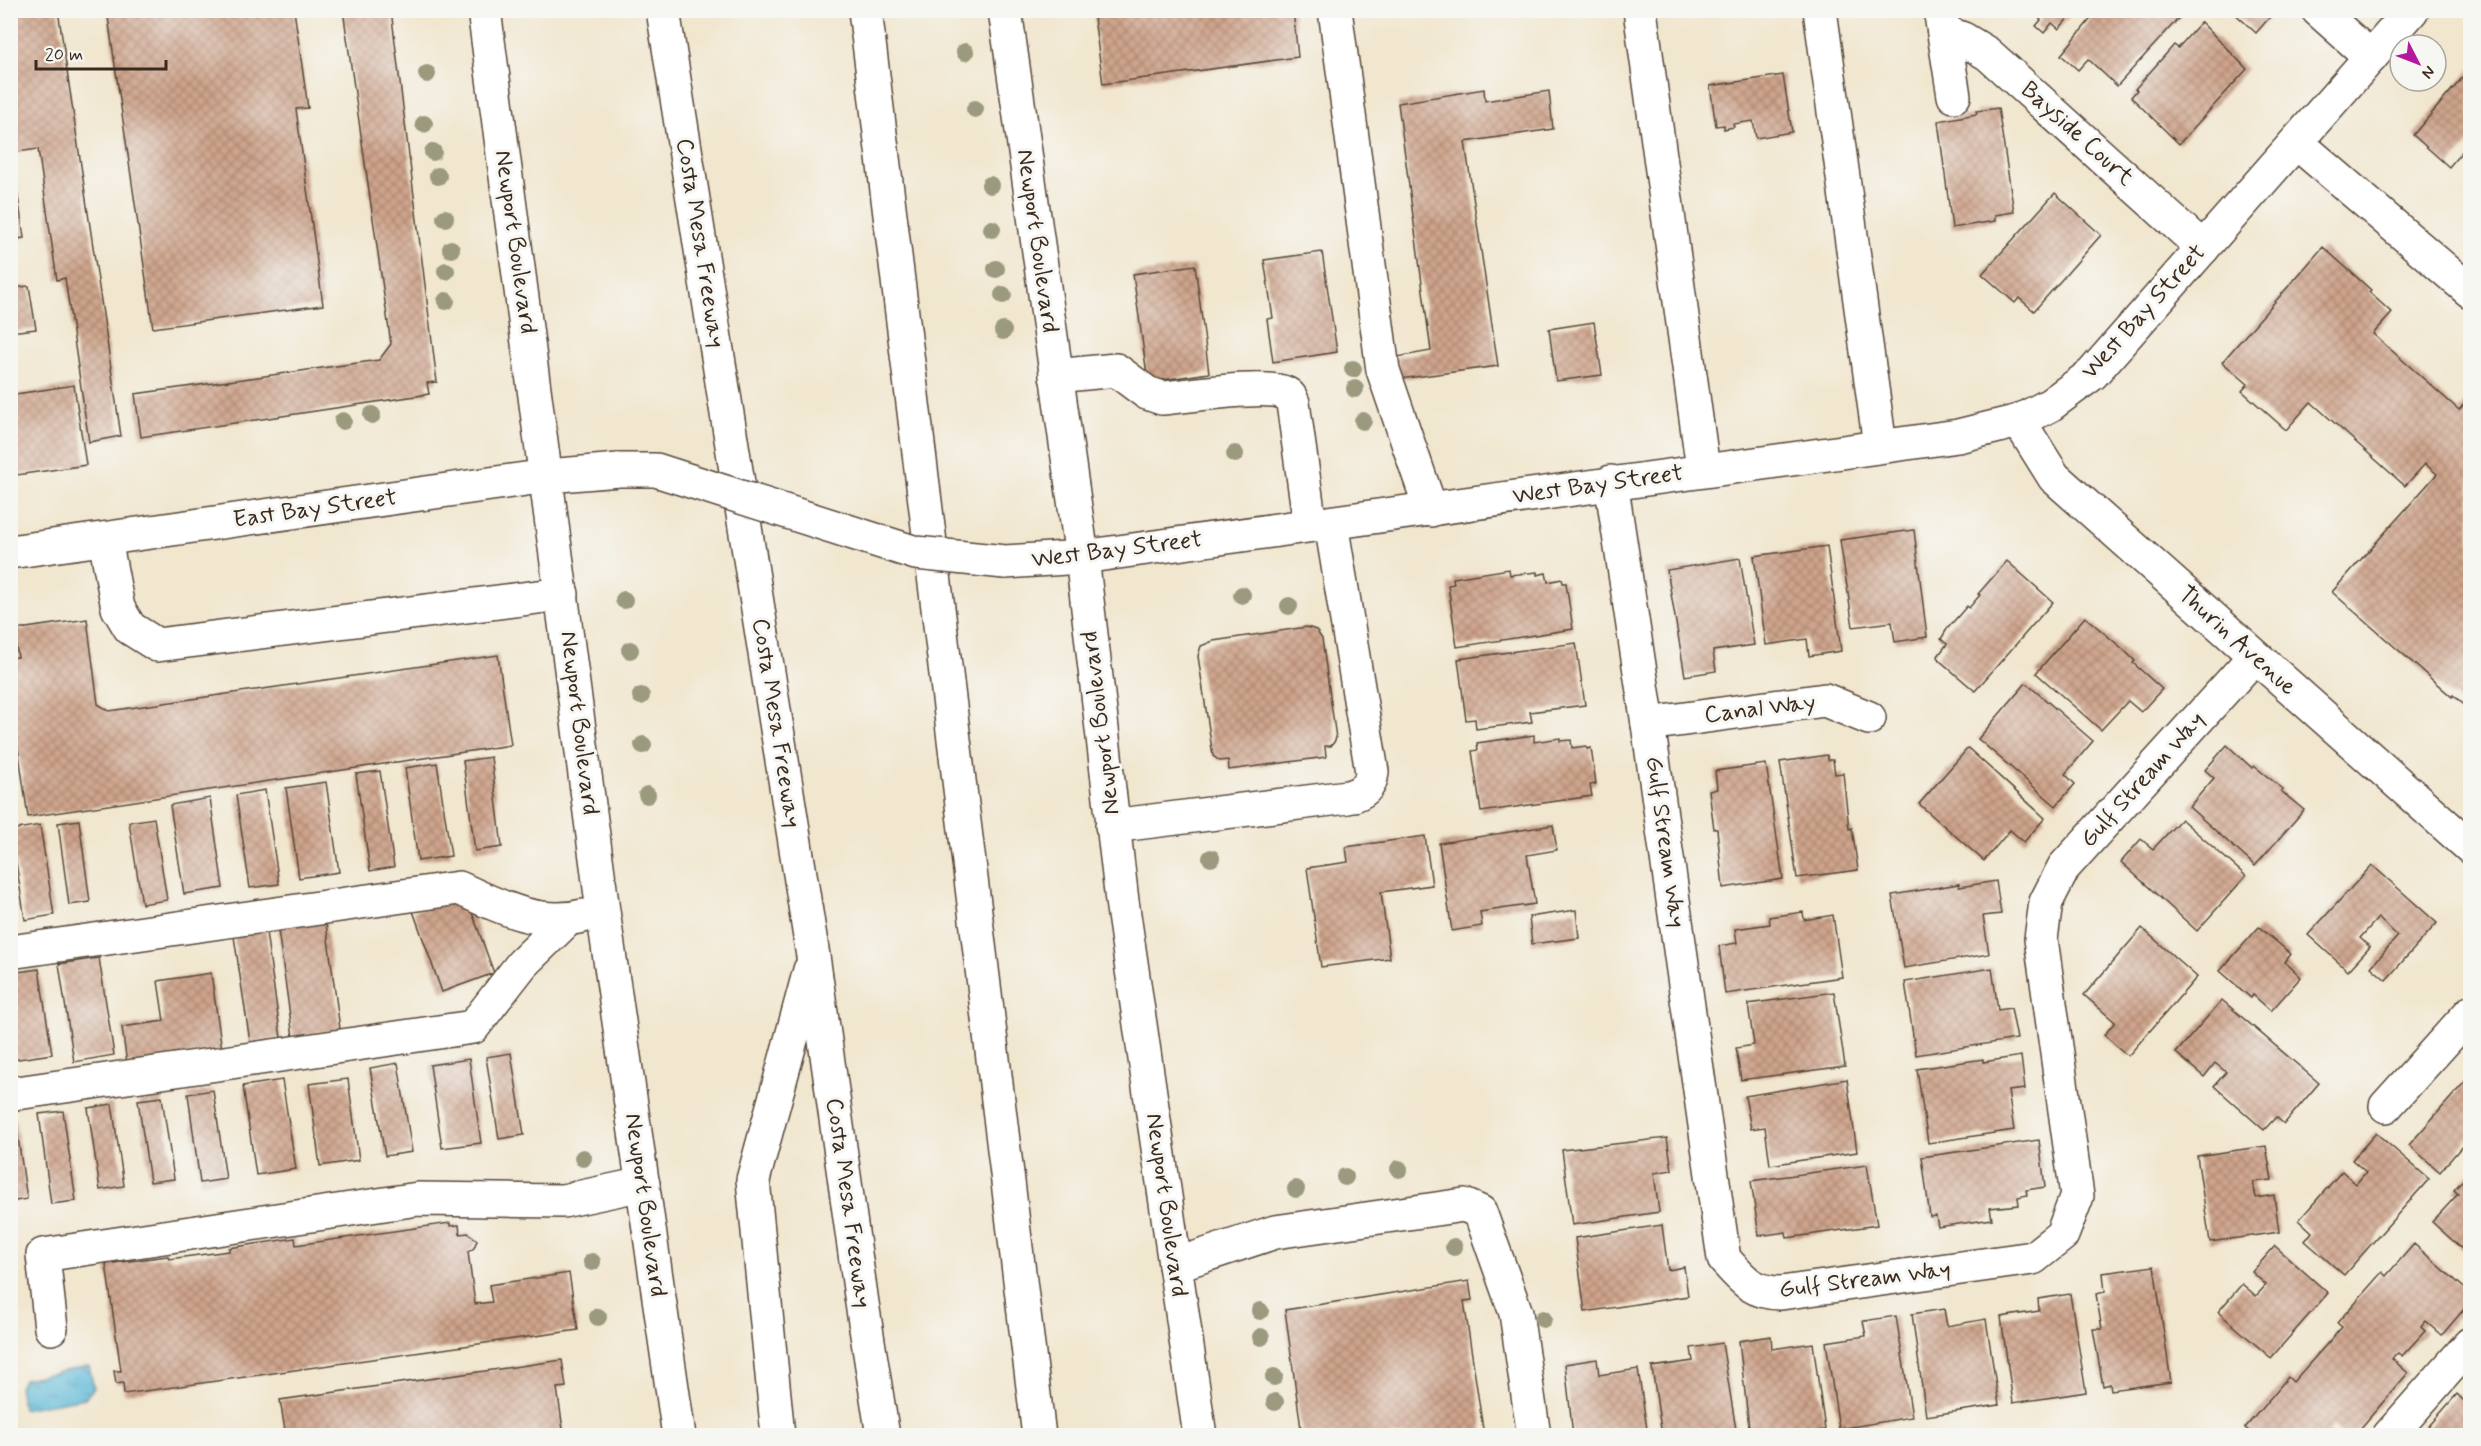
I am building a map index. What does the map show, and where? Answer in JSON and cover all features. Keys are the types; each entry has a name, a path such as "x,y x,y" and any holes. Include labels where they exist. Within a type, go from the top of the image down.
{"main road":[{"name":"Newport Boulevard","path":"484,10 603,911 679,1436"},
{"name":"Costa Mesa Freeway","path":"663,10 813,956 883,1436"},
{"path":"865,10 1039,1436"},
{"name":"Newport Boulevard","path":"1005,10 1082,556 1112,826 1200,1436"},
{"path":"1335,10 1383,370 1431,510"},
{"path":"1640,10 1703,469"},
{"path":"1820,10 1880,446"},
{"path":"2318,10 2371,57"},
{"name":"West Bay Street","path":"619,470 656,470 916,553 1005,562 1082,556 1431,510 1703,469 1958,436 2019,421 2050,405 2092,374 2412,10"},
{"name":"Bayside Court","path":"1942,21 1954,96"},
{"name":"Bayside Court","path":"1942,21 1963,39 1988,54 2203,248"},
{"path":"2296,142 2470,291"},
{"path":"1056,376 1107,369 1116,370 1147,393 1162,398 1259,390 1283,392 1290,396 1320,524 1372,772 1367,789 1348,797 1112,826"},
{"name":"Thurin Avenue","path":"2019,421 2054,477 2470,847"},
{"name":"East Bay Street","path":"10,552 547,476 619,470"},
{"name":"Gulf Stream Way","path":"1611,482 1724,1259 1745,1282 1763,1293 1781,1293 2033,1258 2062,1235 2077,1196 2041,939 2046,902 2064,867 2254,657"},
{"path":"105,539 117,608 130,628 157,645 562,594"},
{"name":"Canal Way","path":"1648,724 1826,700 1869,718"},
{"path":"10,952 459,888 519,915 567,920 603,911"},
{"path":"10,1094 473,1027 522,964 567,920"},
{"path":"778,1436 753,1180 813,956"},
{"path":"2386,1106 2470,1013"},
{"path":"51,1328 43,1255 418,1199 563,1201 643,1184"},
{"path":"1175,1264 1275,1232 1464,1205 1480,1212 1516,1313 1534,1436"},
{"path":"2389,1436 2470,1344"},
{"path":"1032,1388 1051,1436"}],"water":[{"path":"89,1366 94,1388 85,1398 23,1409 19,1387 24,1379"}],"building":[{"path":"10,10 58,10 121,436 89,442 65,278 57,280 38,149 10,153"},
{"path":"107,10 294,10 308,108 296,109 323,305 153,328"},
{"path":"343,10 391,10 437,382 427,383 429,394 141,437 135,394 379,360 391,344"},
{"path":"1093,10 1293,10 1298,57 1103,84"},
{"path":"2030,10 2075,10 2059,29 2052,23 2044,33 2036,26 2041,20"},
{"path":"2098,10 2186,10 2117,86 2088,59 2078,70 2061,55"},
{"path":"2231,10 2276,10 2256,33"},
{"path":"2201,22 2247,69 2179,144 2131,97 2137,90 2135,89 2174,45 2178,48"},
{"path":"2470,69 2470,142 2449,167 2413,135"},
{"path":"1783,75 1792,132 1756,138 1753,121 1733,124 1734,127 1724,129 1724,125 1716,126 1710,86"},
{"path":"1484,89 1485,101 1549,91 1553,129 1465,142 1498,366 1400,379 1397,357 1431,351 1398,103"},
{"path":"1998,108 2014,212 1995,215 1995,221 1952,228 1938,121"},
{"path":"14,169 24,238 10,240 10,170"},
{"path":"2055,193 2101,235 2034,311 2019,298 2015,303 1982,274"},
{"path":"2323,247 2371,290 2369,292 2392,313 2373,334 2459,410 2470,397 2470,710 2453,695 2452,697 2332,592 2437,474 2425,464 2405,486 2311,402 2286,430 2242,391 2248,384 2222,362"},
{"path":"1322,252 1337,352 1273,362 1267,319 1273,318 1264,260"},
{"path":"1195,265 1209,373 1148,382 1133,274"},
{"path":"29,286 36,329 10,332 10,288"},
{"path":"1594,322 1602,375 1556,381 1549,329"},
{"path":"74,385 86,465 10,476 10,395"},
{"path":"1914,530 1927,637 1895,642 1892,622 1853,627 1840,540"},
{"path":"1827,546 1841,651 1809,656 1807,639 1766,645 1754,556"},
{"path":"1740,558 1754,645 1713,651 1716,671 1685,676 1667,570"},
{"path":"2007,561 2053,602 1975,691 1939,660 1938,656 1947,644 1941,639 1947,629 1967,606 1969,608 1980,595 1978,594"},
{"path":"1509,569 1510,575 1537,572 1537,575 1546,573 1548,582 1562,579 1563,583 1566,583 1573,629 1457,647 1448,585 1454,584 1453,578"},
{"path":"2085,617 2123,649 2135,661 2133,663 2162,689 2141,712 2128,701 2101,730 2036,673"},
{"path":"87,619 98,704 109,711 498,655 511,745 28,817 10,692 10,658 18,657 13,630"},
{"path":"1307,627 1316,630 1322,639 1336,738 1331,746 1325,746 1326,757 1229,770 1228,760 1220,761 1213,756 1198,656 1201,646 1213,641"},
{"path":"1576,643 1585,705 1530,712 1532,722 1476,729 1475,719 1466,720 1458,659"},
{"path":"2026,683 2093,741 2065,774 2075,784 2056,806 1978,739"},
{"path":"1534,735 1534,742 1560,738 1560,741 1571,740 1572,748 1586,746 1587,749 1591,748 1596,784 1590,785 1592,796 1481,812 1472,751 1478,750 1477,743"},
{"path":"2227,745 2252,768 2254,766 2283,789 2281,791 2304,810 2255,866 2189,807 2214,778 2205,770"},
{"path":"1968,748 2045,818 2024,842 2010,830 1984,861 1919,804"},
{"path":"1827,755 1828,760 1833,760 1835,774 1843,773 1849,829 1852,828 1858,870 1797,878 1780,762"},
{"path":"491,757 502,847 475,851 463,761"},
{"path":"437,763 451,856 418,861 405,768"},
{"path":"1766,764 1783,879 1723,888 1717,829 1714,829 1709,791 1717,789 1715,771"},
{"path":"380,771 394,867 370,871 356,774"},
{"path":"326,782 339,872 299,878 286,788"},
{"path":"265,790 279,884 250,888 236,795"},
{"path":"210,798 223,888 184,894 170,805"},
{"path":"154,818 167,900 142,904 129,822"},
{"path":"2181,819 2246,876 2197,931 2121,862 2141,839 2153,849"},
{"path":"79,820 90,902 69,905 58,823"},
{"path":"40,825 54,915 25,920 11,830"},
{"path":"1553,825 1557,850 1527,855 1535,904 1480,912 1482,926 1452,931 1439,843"},
{"path":"1425,836 1432,885 1381,892 1390,958 1321,967 1307,868 1348,862 1346,847"},
{"path":"2372,865 2437,923 2386,980 2371,967 2398,936 2378,918 2360,938 2370,947 2348,971 2308,935"},
{"path":"1996,881 2001,914 1983,916 1989,954 1904,968 1892,895 1959,884 1959,887"},
{"path":"466,896 494,973 442,992 413,911"},
{"path":"1576,910 1579,938 1532,944 1529,917"},
{"path":"1803,912 1804,920 1833,915 1842,977 1725,994 1719,946 1737,943 1735,929 1770,924 1769,917"},
{"path":"325,916 340,1029 293,1037 277,923"},
{"path":"265,925 281,1038 250,1042 233,930"},
{"path":"2259,927 2291,954 2285,962 2301,977 2271,1011 2253,995 2251,998 2220,971"},
{"path":"2142,928 2197,977 2128,1056 2104,1035 2115,1022 2084,995"},
{"path":"99,958 114,1055 74,1062 59,964"},
{"path":"1992,968 1998,1010 2011,1008 2017,1039 1916,1055 1905,982"},
{"path":"39,969 52,1054 12,1060 10,973"},
{"path":"211,973 222,1050 127,1064 122,1027 164,1021 158,981"},
{"path":"1834,992 1845,1066 1741,1080 1736,1048 1754,1045 1748,1004"},
{"path":"2222,1000 2319,1083 2284,1124 2276,1117 2264,1130 2214,1086 2226,1072 2215,1063 2204,1077 2176,1053"},
{"path":"511,1053 524,1135 499,1139 486,1057"},
{"path":"2021,1056 2025,1089 2008,1091 2014,1130 1928,1143 1917,1069"},
{"path":"469,1059 481,1143 442,1148 430,1065"},
{"path":"398,1063 412,1152 385,1156 370,1068"},
{"path":"2470,1076 2470,1137 2440,1172 2409,1145"},
{"path":"348,1079 359,1160 320,1166 309,1084"},
{"path":"1847,1079 1857,1152 1770,1165 1765,1127 1751,1129 1745,1096"},
{"path":"282,1080 296,1169 256,1175 243,1086"},
{"path":"213,1090 226,1179 200,1183 188,1094"},
{"path":"162,1097 174,1179 150,1182 138,1100"},
{"path":"112,1104 124,1186 100,1190 88,1108"},
{"path":"63,1111 76,1201 51,1204 39,1114"},
{"path":"15,1117 27,1199 10,1202 10,1118"},
{"path":"2376,1133 2429,1179 2344,1275 2305,1241 2312,1232 2299,1220 2342,1171 2356,1184 2366,1172 2352,1160"},
{"path":"1667,1138 1672,1170 1654,1173 1659,1212 1572,1225 1562,1150"},
{"path":"2039,1140 2045,1187 2026,1190 2027,1195 2018,1197 2019,1205 1990,1208 1992,1219 1938,1227 1936,1216 1930,1217 1922,1157"},
{"path":"2266,1146 2272,1180 2253,1182 2256,1198 2274,1195 2279,1232 2210,1242 2197,1156"},
{"path":"1867,1165 1877,1225 1787,1238 1786,1232 1759,1236 1751,1181"},
{"path":"2470,1172 2470,1256 2432,1222 2458,1194 2454,1190"},
{"path":"450,1223 450,1226 459,1225 460,1234 468,1233 477,1240 474,1248 468,1252 475,1304 492,1302 489,1285 569,1273 578,1330 124,1394 123,1383 116,1384 114,1371 121,1371 106,1264 229,1251 229,1248 295,1238 296,1245"},
{"path":"1662,1225 1668,1270 1684,1267 1688,1296 1585,1312 1575,1238"},
{"path":"2414,1244 2470,1293 2470,1302 2442,1335 2426,1321 2421,1327 2425,1331 2402,1356 2398,1353 2392,1359 2408,1373 2354,1436 2343,1436 2333,1427 2328,1433 2332,1436 2245,1436 2249,1431 2245,1428 2288,1377 2293,1382 2342,1327 2337,1323 2382,1272 2386,1276"},
{"path":"2275,1246 2328,1293 2271,1358 2218,1312 2242,1284 2256,1296 2266,1285 2252,1272"},
{"path":"2154,1266 2171,1382 2111,1390 2110,1384 2103,1386 2093,1329 2102,1329 2096,1294 2105,1292 2103,1273"},
{"path":"1469,1281 1472,1300 1464,1301 1484,1436 1302,1436 1285,1310"},
{"path":"2070,1294 2086,1392 2013,1403 2001,1317 2039,1311 2038,1299"},
{"path":"1944,1309 1947,1326 1986,1319 1999,1405 1926,1416 1912,1314"},
{"path":"1896,1316 1912,1417 1839,1429 1826,1342 1866,1336 1863,1321"},
{"path":"1771,1336 1772,1349 1813,1343 1825,1430 1791,1436 1750,1436 1739,1341"},
{"path":"1722,1343 1737,1436 1662,1436 1652,1367 1693,1361 1691,1348"},
{"path":"1597,1359 1599,1375 1638,1369 1648,1436 1573,1436 1565,1364"},
{"path":"562,1360 566,1387 557,1388 564,1436 286,1436 280,1400"},
{"path":"2457,1394 2470,1407 2470,1436 2426,1436 2423,1433"}]}
